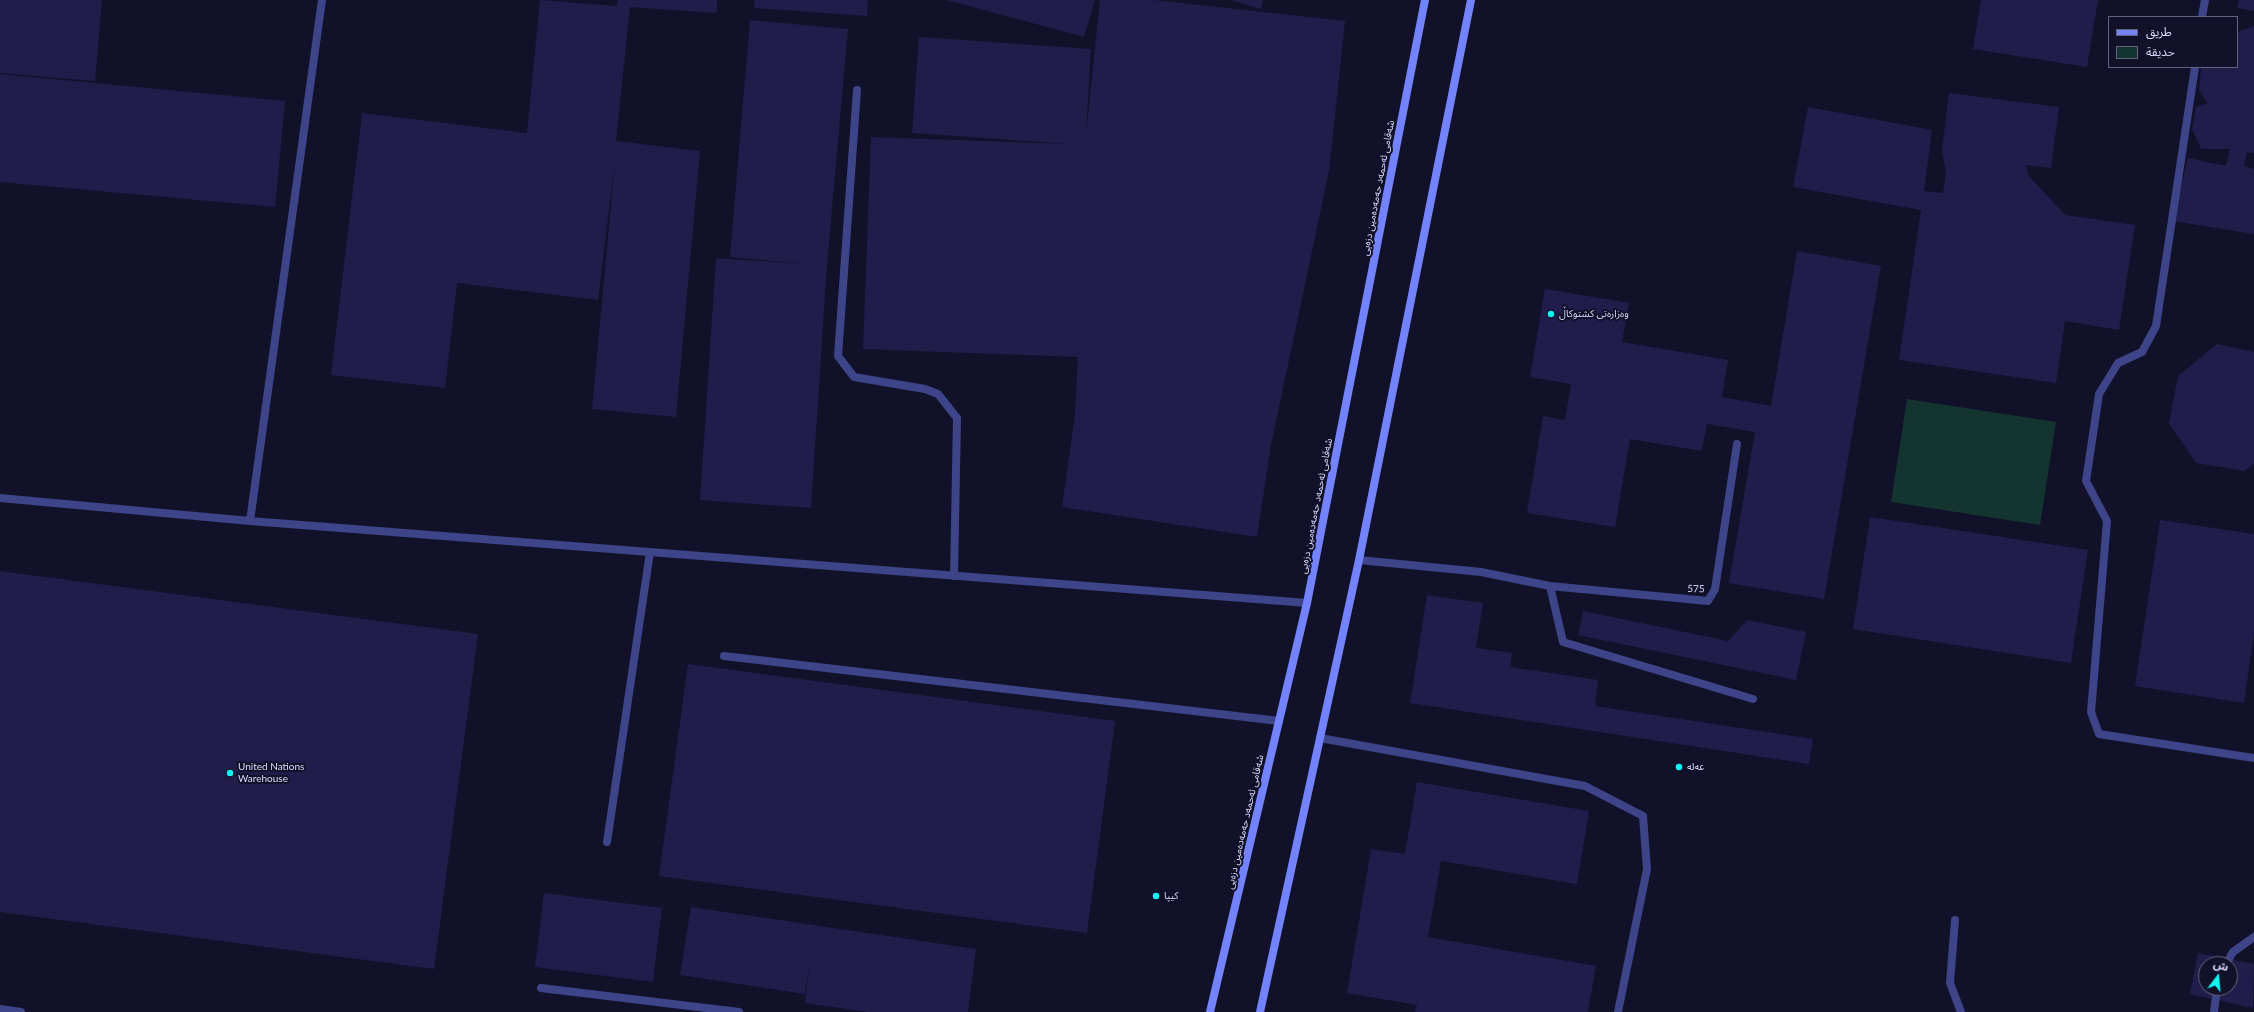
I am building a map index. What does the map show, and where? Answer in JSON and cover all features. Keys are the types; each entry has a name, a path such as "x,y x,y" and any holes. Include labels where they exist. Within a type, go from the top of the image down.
{"street":[{"path":"250,521 322,0"},
{"name":"شەقامی ئەحمەد حەمەدەمین دزەیی","path":"1210,1012 1307,603 1424,0"},
{"path":"1260,1012 1359,560 1471,0"},
{"path":"2202,16 2205,0"},
{"path":"2195,68 2156,326 2142,352 2118,363 2099,394 2086,481 2107,521 2091,712 2100,734 2254,758"},
{"path":"857,90 838,356 854,377 925,389 938,394 957,418 954,576"},
{"name":"575","path":"1550,586 1708,601 1715,589 1737,444"},
{"path":"0,498 250,521 1307,603"},
{"path":"607,842 650,552"},
{"path":"1359,560 1481,572 1550,586 1563,642 1753,699"},
{"path":"724,656 1279,721"},
{"path":"1320,738 1585,786 1643,816 1647,869 1618,1012"},
{"path":"1955,920 1950,983 1962,1012"},
{"path":"2231,956 2233,952 2254,937"},
{"path":"541,988 739,1012"},
{"path":"2214,1012 2216,996"},
{"path":"0,1009 21,1012"}],"green space":[{"path":"1907,399 2056,422 2040,525 1891,502"}],"building":[{"path":"0,0 102,0 95,81 0,73"},
{"path":"540,0 617,6 618,0 717,0 717,13 630,7 616,141 700,151 676,417 592,409 615,161 598,300 457,283 445,388 331,375 362,113 527,133"},
{"path":"755,0 868,0 867,16 754,8"},
{"path":"947,0 1095,0 1084,37"},
{"path":"1100,0 1154,0 1345,21 1329,171 1271,445 1257,537 1062,507 1075,415 1078,357 863,349 871,137 1070,144 912,133 919,37 1091,49 1086,134"},
{"path":"1231,0 1263,0 1261,9"},
{"path":"1981,0 2098,0 2087,67 1973,49"},
{"path":"2239,0 2254,0 2254,11 2237,8"},
{"path":"750,20 848,29 827,265 811,508 700,500 716,258 805,264 730,257"},
{"path":"2254,26 2254,153 2247,152 2244,166 2254,169 2254,234 2173,221 2188,158 2226,166 2230,149 2201,149 2192,129 2196,107 2207,103 2199,90 2201,68 2238,68 2238,32"},
{"path":"0,74 285,101 275,207 0,182"},
{"path":"1949,93 2059,107 2051,168 2026,165 2028,175 2065,215 2135,225 2119,330 2065,321 2056,383 1899,360 1921,210 1793,187 1808,107 1932,130 1924,191 1943,193 1946,173 1942,150"},
{"path":"1797,251 1881,266 1824,599 1729,583 1755,432 1707,424 1702,451 1630,439 1615,527 1527,513 1543,416 1565,420 1571,384 1530,377 1545,289 1629,303 1622,342 1728,360 1722,397 1771,406"},
{"path":"2217,344 2254,352 2254,464 2244,471 2196,463 2169,423 2178,376"},
{"path":"1870,517 2088,550 2071,663 1853,629"},
{"path":"2160,520 2254,534 2254,633 2244,703 2135,686"},
{"name":"United Nations Warehouse","path":"0,571 478,634 434,969 0,912"},
{"path":"1427,595 1483,603 1476,648 1512,653 1510,667 1598,680 1595,706 1813,739 1809,764 1410,703"},
{"path":"1583,611 1728,641 1747,620 1806,632 1796,680 1578,635"},
{"path":"688,664 1115,721 1087,933 659,876"},
{"path":"1417,782 1589,811 1577,884 1441,861 1428,937 1596,966 1588,1012 1415,1012 1417,1005 1347,993 1371,849 1405,854"},
{"path":"544,893 662,908 653,982 535,967"},
{"path":"691,907 976,949 968,1012 868,1012 805,1003 810,960 805,994 680,975"},
{"path":"2198,953 2213,956 2198,956 2198,996 2190,994"},
{"path":"2238,961 2254,964 2253,1008 2199,996 2238,996"}],"place":[{"name":"وەزارەتی کشتوکاڵ","path":"1551,314"},
{"name":"عەلە","path":"1679,767"},
{"name":"United Nations Warehouse","path":"230,773"},
{"name":"كيپا","path":"1156,896"}]}
